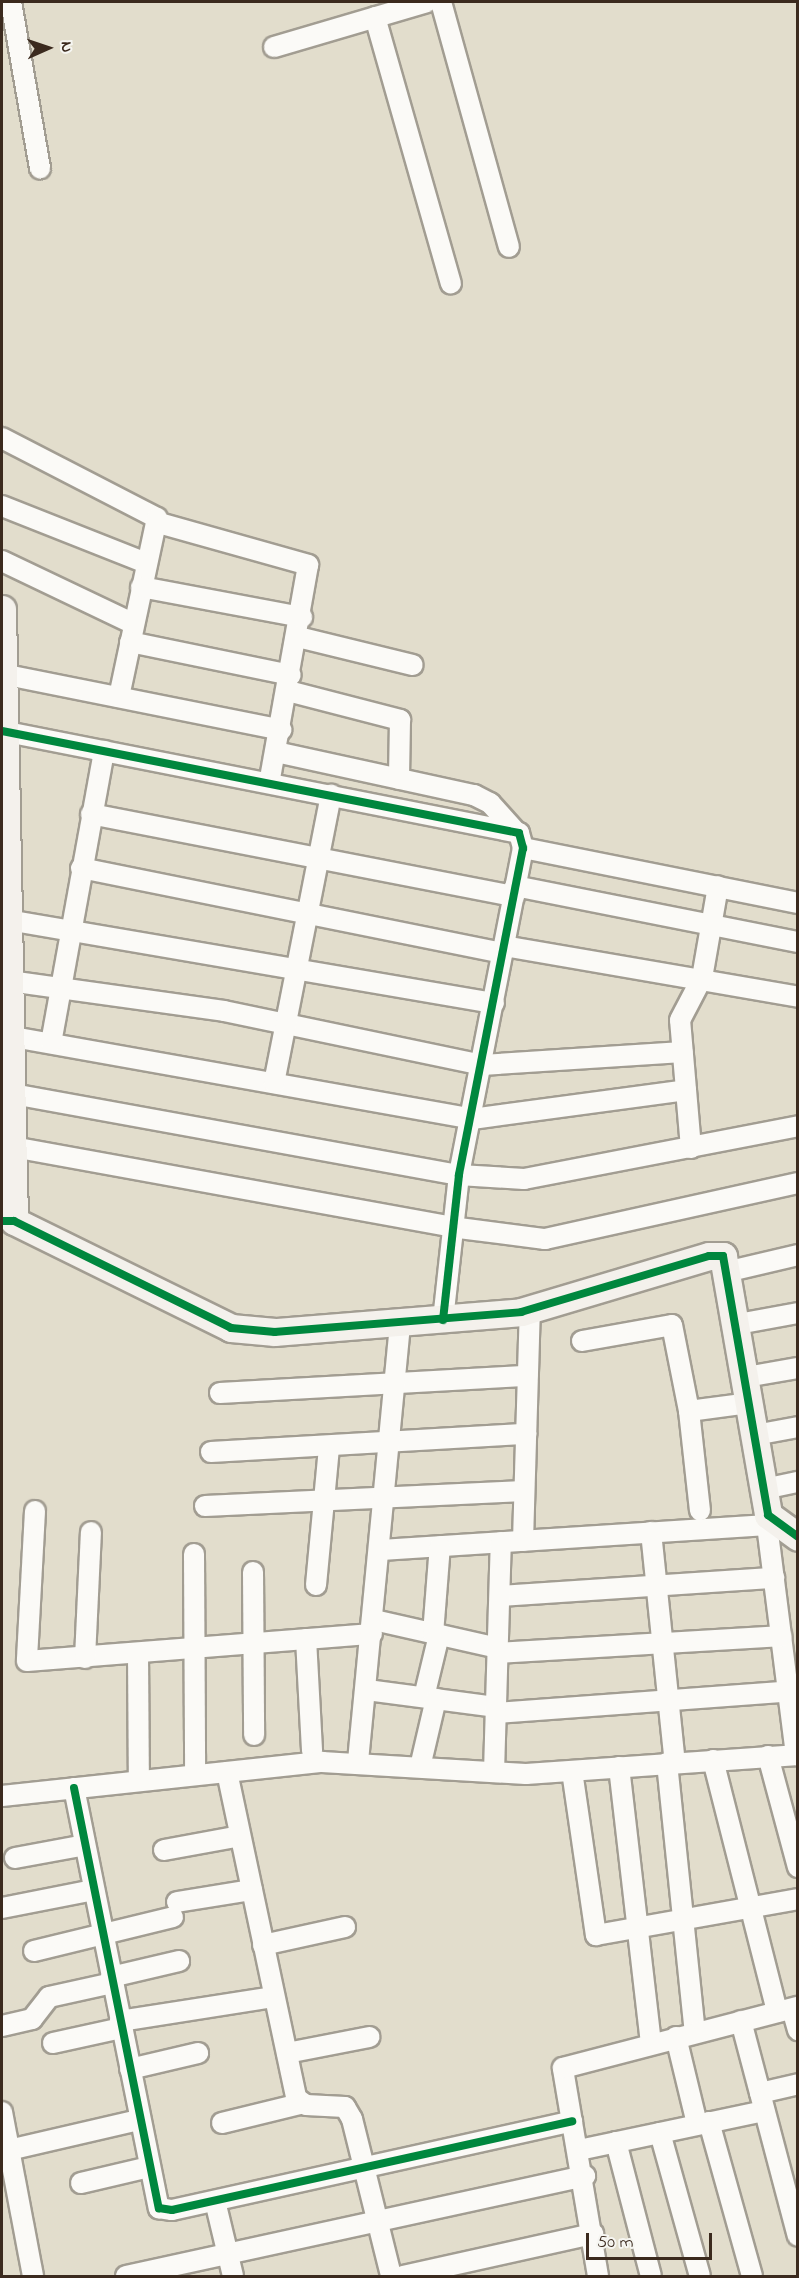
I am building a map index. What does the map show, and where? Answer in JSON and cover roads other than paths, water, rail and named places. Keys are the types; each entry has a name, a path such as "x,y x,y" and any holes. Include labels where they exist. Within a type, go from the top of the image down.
{"street":[{"path":"11,2 40,169"},
{"path":"274,47 427,2"},
{"path":"441,2 509,247"},
{"path":"375,17 451,283"},
{"path":"2,438 153,513 159,523 303,561 309,578 269,783"},
{"path":"2,506 146,563"},
{"path":"119,697 146,563 159,523"},
{"path":"2,561 132,633 400,720 399,779"},
{"path":"141,588 302,617"},
{"path":"2,609 8,1221 231,1328 275,1332 400,1324 530,1310 716,1254 730,1271 768,1515 781,1528"},
{"path":"298,637 413,665"},
{"path":"2,674 280,730"},
{"path":"4,731 331,795 798,903"},
{"path":"51,1043 69,930 104,751"},
{"path":"276,752 482,798 519,840 514,891 504,950 459,1175 451,1227 443,1320"},
{"path":"274,1083 295,969 321,858 331,795"},
{"path":"91,814 321,858 798,942"},
{"path":"81,868 308,914 504,950 702,978 798,997"},
{"path":"691,1148 681,1014 702,978 718,886"},
{"path":"5,920 494,1003"},
{"path":"6,980 285,1024 482,1065 683,1052"},
{"path":"6,1036 472,1119 686,1090"},
{"path":"7,1093 459,1175 546,1178 798,1126"},
{"path":"7,1146 451,1227 545,1239 798,1183"},
{"path":"730,1271 798,1255"},
{"path":"523,1541 530,1310"},
{"path":"738,1324 798,1313"},
{"path":"358,1761 386,1500 400,1324"},
{"path":"582,1341 672,1325 689,1411 700,1510"},
{"path":"746,1377 798,1368"},
{"path":"220,1393 396,1387 528,1376"},
{"path":"689,1411 750,1403"},
{"path":"755,1435 798,1427"},
{"path":"211,1452 526,1434"},
{"path":"316,1586 327,1503 329,1447"},
{"path":"764,1490 798,1482"},
{"path":"205,1506 327,1503 524,1491"},
{"path":"35,1511 24,1659 86,1658 306,1639 373,1627 436,1634 498,1651 781,1636"},
{"path":"381,1550 651,1532 781,1528"},
{"path":"2,1796 195,1775 358,1761 494,1772 572,1771 797,1755 793,1691 781,1636 774,1578 781,1528"},
{"path":"86,1658 91,1532"},
{"path":"651,1532 660,1642 669,1700 681,1923 695,2032"},
{"path":"494,1772 501,1542"},
{"path":"420,1767 436,1634 440,1546"},
{"path":"194,1554 195,1775"},
{"path":"253,1572 254,1734"},
{"path":"500,1596 774,1578"},
{"path":"306,1639 312,1751"},
{"path":"138,1653 139,1781"},
{"path":"367,1690 496,1710 793,1691"},
{"path":"768,1756 798,1867"},
{"path":"713,1760 749,1912 798,2030"},
{"path":"619,1767 635,1930 651,2043"},
{"path":"572,1771 592,1930 601,1935 635,1930 749,1912 798,1899"},
{"path":"226,1772 286,2053 300,2104"},
{"path":"74,1788 159,2208 215,2201 572,2121"},
{"path":"164,1850 240,1836"},
{"path":"15,1858 85,1845"},
{"path":"2,1908 94,1890"},
{"path":"34,1952 102,1934 175,1910 252,1890"},
{"path":"263,1945 345,1927"},
{"path":"2,2026 32,2019 48,1997 179,1961"},
{"path":"53,2043 121,2025 274,1997"},
{"path":"598,2277 585,2176 563,2068 651,2043 789,2010"},
{"path":"741,2021 798,2236"},
{"path":"286,2053 369,2037"},
{"path":"676,2037 752,2277"},
{"path":"130,2069 198,2053"},
{"path":"579,2150 703,2123 762,2102 798,2084"},
{"path":"222,2124 300,2104 345,2107 367,2167 391,2277"},
{"path":"2,2112 10,2198 33,2277"},
{"path":"6,2144 140,2120"},
{"path":"660,2133 700,2277"},
{"path":"616,2142 651,2277"},
{"path":"81,2183 149,2167"},
{"path":"126,2277 585,2176"},
{"path":"215,2201 233,2277"},
{"path":"403,2277 593,2234"}]}
